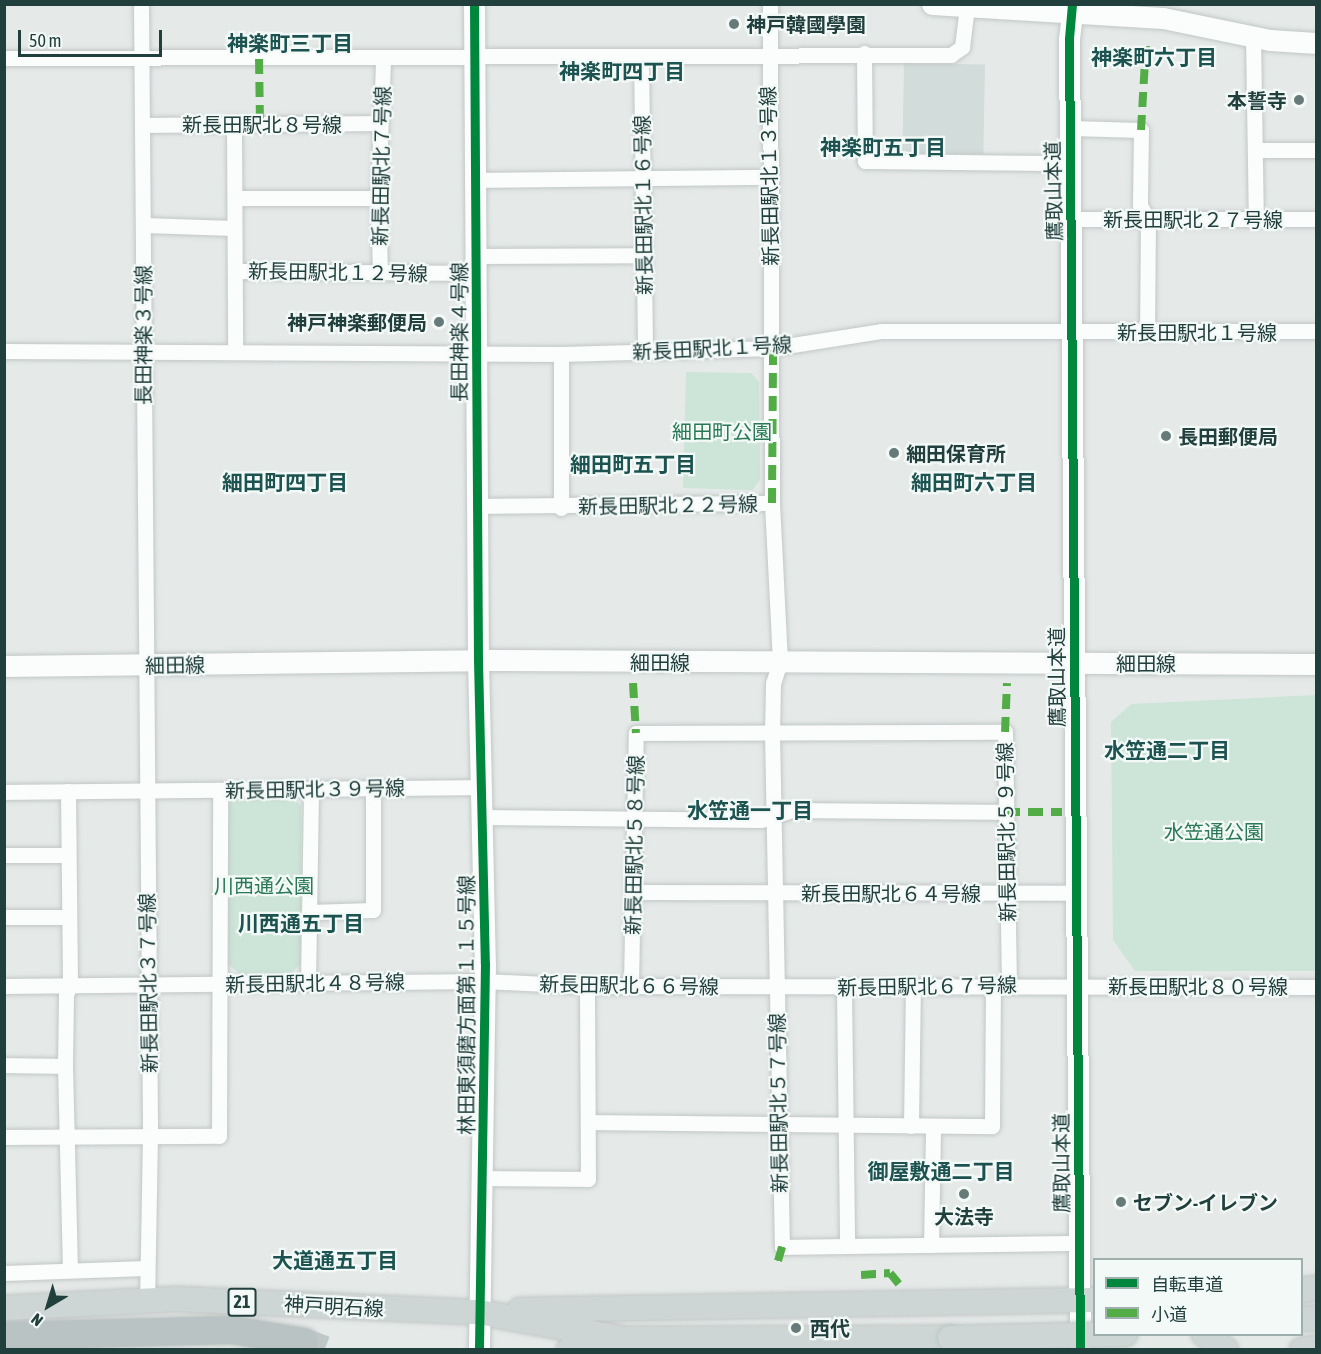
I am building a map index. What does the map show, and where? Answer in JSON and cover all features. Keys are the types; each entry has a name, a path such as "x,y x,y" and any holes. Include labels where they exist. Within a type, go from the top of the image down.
{"highway":[{"path":"4,1336 232,1330 304,1341"}],"main road":[{"name":"神戸明石線","path":"4,1308 147,1300 479,1312 625,1339 1093,1336"},
{"path":"479,1312 615,1306 1087,1301"},
{"path":"1205,1336 1226,1350"},
{"name":"神戸明石線","path":"569,1350 625,1339"},
{"path":"1302,1350 1317,1348"}],"street":[{"name":"長田神楽３号線","path":"141,4 145,125 144,665"},
{"name":"長田神楽４号線","path":"474,4 478,353 478,660"},
{"name":"新長田駅北１３号線","path":"770,4 768,177 773,348 772,503"},
{"path":"932,4 967,8 1072,9 1182,20 1252,36 1317,43"},
{"path":"4,58 142,60 640,58 864,53 951,55 962,47 967,8"},
{"name":"鷹取山本道","path":"1072,9 1070,163 1074,334 1074,663 1080,1243 1087,1301 1080,1350"},
{"path":"1252,36 1256,218"},
{"path":"864,53 865,161 1070,163"},
{"name":"新長田駅北１６号線","path":"640,58 645,351"},
{"name":"新長田駅北７号線","path":"380,273 379,123 383,59"},
{"name":"新長田駅北８号線","path":"145,125 379,123"},
{"path":"234,124 235,351"},
{"path":"1070,128 1141,130 1140,205 1148,220 1147,331"},
{"path":"1255,150 1317,150"},
{"path":"476,180 768,177"},
{"path":"235,198 378,198"},
{"name":"新長田駅北２７号線","path":"1071,219 1317,219"},
{"path":"144,225 233,228"},
{"name":"新長田駅北１２号線","path":"236,271 380,273 476,264 643,255"},
{"name":"新長田駅北１号線","path":"4,351 561,354 773,348 881,331 1074,334 1147,331 1317,331"},
{"path":"561,354 561,508"},
{"name":"新長田駅北２２号線","path":"477,506 561,508 772,503 780,662"},
{"name":"細田線","path":"4,666 478,660 1317,664"},
{"name":"林田東須磨方面第１１５号線","path":"478,660 483,787 483,1178 479,1350"},
{"name":"新長田駅北５７号線","path":"780,662 773,683 772,734 775,813 777,1125 782,1247 1080,1243"},
{"name":"新長田駅北３７号線","path":"144,665 150,1134 147,1300"},
{"name":"新長田駅北５９号線","path":"772,734 1005,732 1009,984"},
{"name":"新長田駅北５８号線","path":"631,984 634,892 632,816 636,733 772,734"},
{"name":"新長田駅北３９号線","path":"4,792 483,787"},
{"path":"309,912 373,910 373,788"},
{"path":"308,983 311,789"},
{"path":"4,1137 150,1134 219,1136 220,790"},
{"path":"68,791 70,985 66,995 65,1066 70,1270"},
{"path":"483,817 632,816 761,820 775,813 1005,812"},
{"path":"4,855 67,855"},
{"name":"新長田駅北６４号線","path":"634,892 1076,893"},
{"path":"4,916 69,917"},
{"name":"新長田駅北４８号線","path":"4,986 483,981"},
{"name":"新長田駅北６６号線","path":"483,981 587,987 631,984 776,988"},
{"name":"新長田駅北６７号線","path":"776,988 993,987 1009,984 1079,986"},
{"name":"新長田駅北８０号線","path":"1079,986 1317,987"},
{"path":"483,1178 588,1179 590,1122 587,987"},
{"path":"844,987 847,1245"},
{"path":"911,1126 913,987"},
{"path":"590,1122 992,1126 993,987"},
{"path":"4,1065 65,1066"},
{"path":"931,1245 933,1126"},
{"path":"4,1273 146,1268"}],"shaded area":[{"path":"904,63 985,64 983,154 902,153"}],"green space":[{"name":"細田町公園","path":"686,372 751,373 759,382 760,479 753,490 683,488"},
{"name":"水笠通公園","path":"1316,695 1316,971 1135,971 1113,940 1111,722 1131,704"},
{"name":"川西通公園","path":"235,796 291,796 301,806 301,964 290,974 241,975 227,963 226,805"}],"tunnel":[{"path":"304,1342 325,1350"}],"marked path":[{"path":"1141,130 1146,44"},
{"path":"259,59 260,123"},
{"path":"772,503 773,348"},
{"path":"633,683 636,733"},
{"path":"1005,732 1007,683"},
{"path":"1005,812 1062,812"},
{"path":"778,1261 782,1247"},
{"path":"861,1275 890,1273 899,1284"}],"cycle path":[{"path":"474,4 478,660 485,964 479,1350"},
{"path":"1072,4 1069,39 1080,1350"}],"place":[{"name":"神戸韓國學園","path":"734,24"},
{"name":"本誓寺","path":"1299,100"},
{"name":"神戸神楽郵便局","path":"439,322"},
{"name":"長田郵便局","path":"1166,436"},
{"name":"細田保育所","path":"894,453"},
{"name":"大法寺","path":"964,1194"},
{"name":"セブン-イレブン","path":"1121,1202"},
{"name":"西代","path":"796,1328"}],"district":[{"name":"神楽町三丁目","path":"290,43"},
{"name":"神楽町六丁目","path":"1154,57"},
{"name":"神楽町四丁目","path":"622,71"},
{"name":"神楽町五丁目","path":"883,147"},
{"name":"細田町五丁目","path":"633,464"},
{"name":"細田町四丁目","path":"285,482"},
{"name":"細田町六丁目","path":"974,482"},
{"name":"水笠通二丁目","path":"1167,750"},
{"name":"水笠通一丁目","path":"750,810"},
{"name":"川西通五丁目","path":"301,923"},
{"name":"御屋敷通二丁目","path":"941,1171"},
{"name":"大道通五丁目","path":"335,1260"}]}
